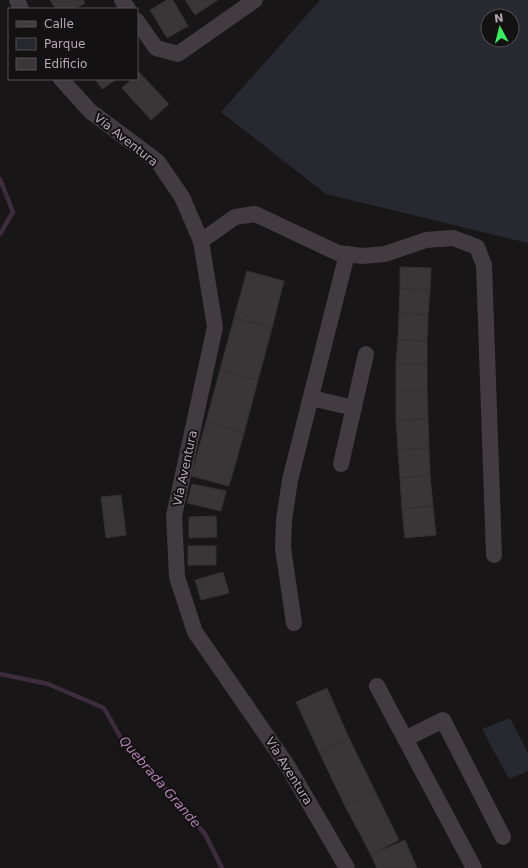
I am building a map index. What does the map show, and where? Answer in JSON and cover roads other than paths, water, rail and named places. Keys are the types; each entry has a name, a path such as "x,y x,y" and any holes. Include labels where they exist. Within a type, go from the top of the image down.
{"street":[{"path":"138,22 156,48 178,54 255,0"},
{"name":"Vía Aventura","path":"62,80 90,111 158,162 182,196 201,241 214,327 174,516 177,577 195,632 287,765 347,868"},
{"path":"201,241 235,218 255,214 338,253 362,256 386,254 426,240 453,238 477,248 484,264 494,555"},
{"path":"294,623 283,548 284,520 290,480 347,254"},
{"path":"341,464 366,354"},
{"path":"311,398 354,408"},
{"path":"377,686 474,868"},
{"path":"405,740 443,720 503,837"}],"waterway":[{"name":"Quebrada Grande","path":"0,179 13,212 0,234"},
{"name":"Quebrada Grande","path":"0,674 48,684 104,708 121,738 205,834 222,868"}]}
